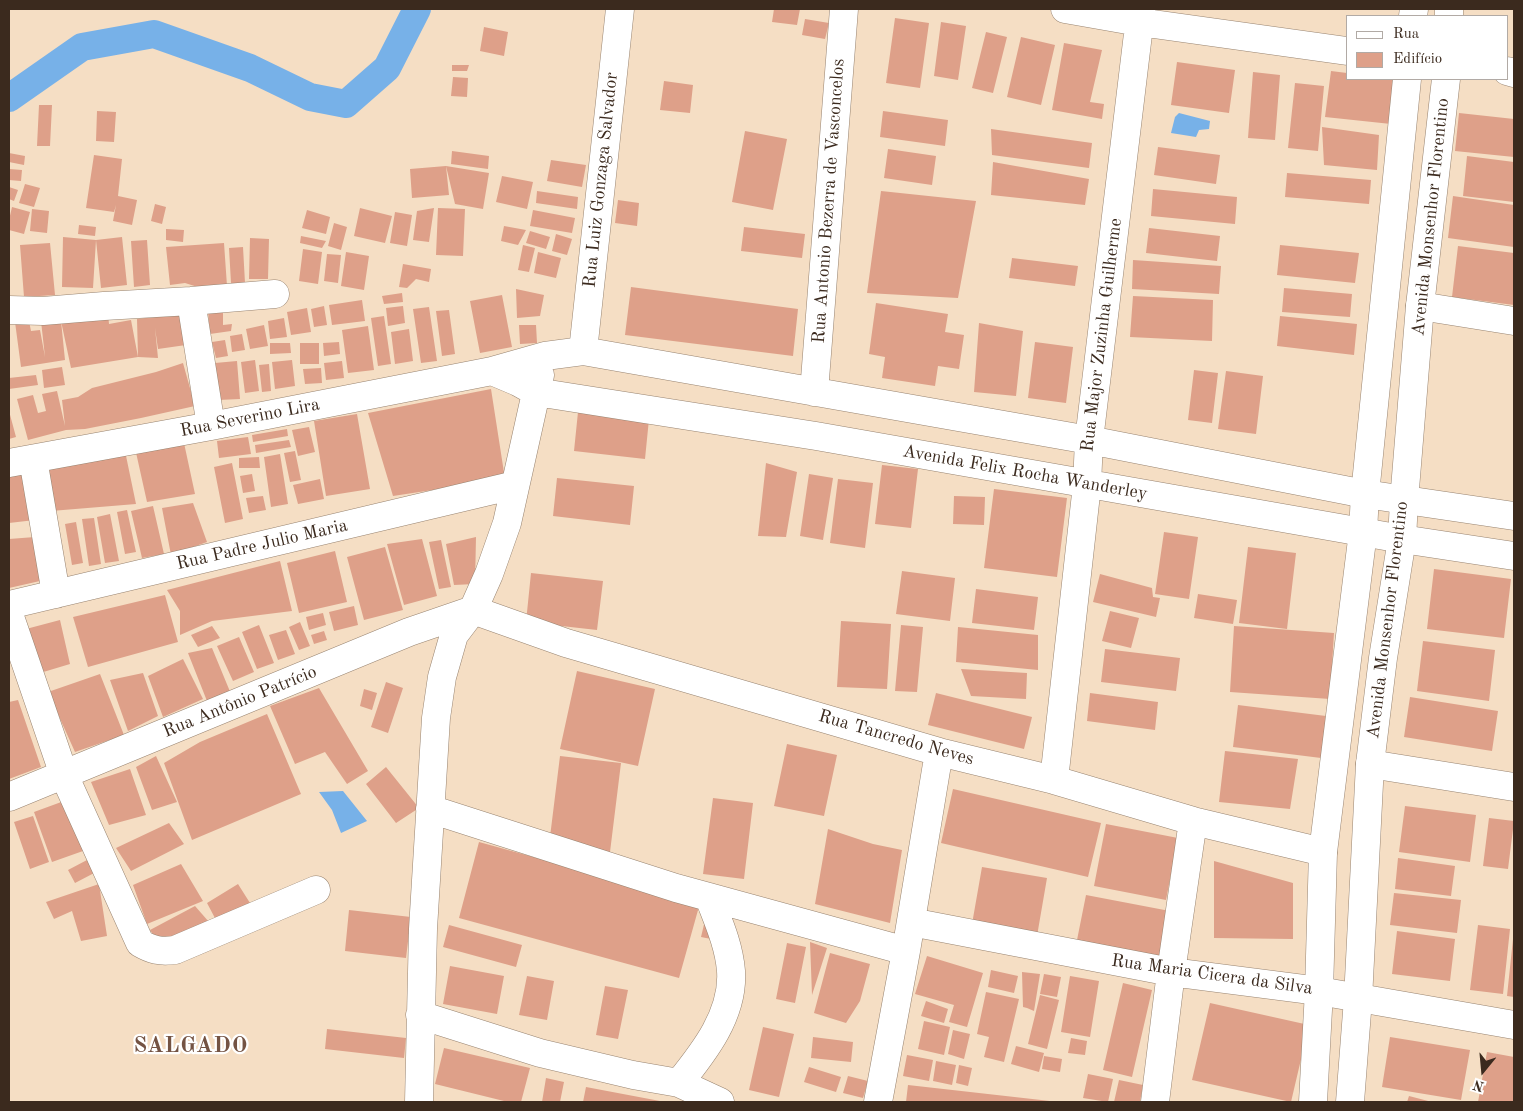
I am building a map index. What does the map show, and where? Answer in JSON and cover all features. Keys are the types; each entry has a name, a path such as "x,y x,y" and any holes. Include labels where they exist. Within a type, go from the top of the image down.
{"street":[{"name":"Rua Luiz Gonzaga Salvador","path":"582,351 620,9"},
{"name":"Rua Antonio Bezerra de Vasconcelos","path":"814,392 844,9"},
{"path":"1065,9 1140,15 1346,51"},
{"name":"Rua Major Zuzinha Guilherme","path":"1054,780 1087,484 1089,440 1140,15"},
{"name":"Avenida Monsenhor Florentino","path":"1313,1102 1319,991 1323,852 1363,532 1365,494 1407,80"},
{"name":"Avenida Monsenhor Florentino","path":"1350,1102 1358,999 1370,764 1383,658 1402,539 1420,306 1446,80"},
{"path":"9,310 43,311 275,294"},
{"path":"192,301 211,426"},
{"path":"1420,306 1514,321"},
{"path":"419,1102 420,1015 430,809 436,718 442,676 454,635 473,610 500,546 507,523 545,356 582,351 1089,440 1404,501 1514,516"},
{"name":"Rua Severino Lira","path":"21,461 492,372 545,356"},
{"path":"492,372 518,382 536,392"},
{"name":"Avenida Felix Rocha Wanderley","path":"536,392 816,436 1402,539 1514,556"},
{"path":"21,461 56,594"},
{"name":"Rua Padre Julio Maria","path":"9,605 515,485"},
{"name":"Rua Tancredo Neves","path":"473,610 566,643 939,752 1054,780 1194,821 1323,852"},
{"name":"Rua Antônio Patrício","path":"9,797 409,632 473,610"},
{"path":"9,614 64,775 140,943 152,950 162,952 174,950 316,890"},
{"path":"878,1102 906,951 939,752"},
{"path":"1370,764 1514,787"},
{"path":"430,809 676,888 906,951"},
{"path":"1155,1102 1171,972 1194,821"},
{"path":"679,1084 715,1033 724,1015 729,994 731,972 729,956 724,934 710,897"},
{"name":"Rua Maria Cicera da Silva","path":"911,922 1171,972 1319,991 1514,1025"},
{"path":"420,1015 540,1053 679,1084 720,1102"}],"water":[{"path":"1179,113 1210,121 1209,129 1199,130 1196,137 1171,133 1175,117"},
{"path":"343,791 367,821 341,833 332,810 319,792"}],"building":[{"path":"774,9 800,9 797,25 772,22"},
{"path":"895,18 929,23 920,88 886,83"},
{"path":"805,19 829,23 825,39 802,35"},
{"path":"941,22 966,26 958,80 934,76"},
{"path":"484,27 508,32 504,56 480,51"},
{"path":"986,32 1007,37 993,93 972,88"},
{"path":"1021,37 1055,45 1041,105 1007,97"},
{"path":"1064,43 1102,50 1090,102 1104,104 1102,119 1052,110"},
{"path":"1177,62 1235,70 1229,113 1171,105"},
{"path":"452,65 469,65 467,71 452,71"},
{"path":"1331,71 1346,73 1346,80 1396,80 1391,124 1325,117"},
{"path":"1253,72 1280,75 1275,140 1248,138"},
{"path":"453,77 468,78 467,97 451,96"},
{"path":"664,81 693,85 690,113 660,110"},
{"path":"1295,83 1324,86 1318,151 1288,148"},
{"path":"39,105 52,105 50,146 37,146"},
{"path":"97,111 116,112 114,142 96,141"},
{"path":"883,111 948,120 945,146 880,137"},
{"path":"1459,113 1514,119 1514,157 1455,151"},
{"path":"1322,127 1379,135 1377,170 1324,165"},
{"path":"991,129 1092,143 1089,168 992,155"},
{"path":"745,131 787,139 773,210 732,202"},
{"path":"1158,147 1220,155 1216,184 1154,175"},
{"path":"888,149 936,156 932,185 884,178"},
{"path":"452,151 489,156 488,169 451,164"},
{"path":"9,153 25,156 24,165 9,162"},
{"path":"94,155 122,159 118,196 137,200 132,225 113,221 116,205 114,212 86,208"},
{"path":"1467,156 1514,162 1514,202 1463,196"},
{"path":"551,160 586,165 582,187 547,181"},
{"path":"993,162 1089,179 1085,205 991,195"},
{"path":"446,166 449,195 412,198 410,169"},
{"path":"446,166 489,173 483,209 455,204"},
{"path":"9,169 22,170 21,181 9,180"},
{"path":"1287,173 1371,180 1369,204 1285,197"},
{"path":"502,176 533,182 527,209 496,202"},
{"path":"25,184 40,188 34,207 19,203"},
{"path":"9,187 18,190 14,201 9,199"},
{"path":"1153,189 1237,197 1235,224 1151,216"},
{"path":"537,191 578,197 577,209 536,203"},
{"path":"881,191 976,201 958,298 867,293"},
{"path":"1453,196 1514,205 1514,247 1448,238"},
{"path":"618,200 639,203 637,226 615,223"},
{"path":"155,204 166,207 162,224 151,221"},
{"path":"12,207 30,212 24,234 9,230"},
{"path":"360,208 392,216 385,243 354,236"},
{"path":"434,208 429,242 413,240 417,211"},
{"path":"438,208 465,209 463,256 436,255"},
{"path":"32,209 49,211 47,233 30,231"},
{"path":"307,210 330,217 326,234 302,228"},
{"path":"533,210 575,218 572,233 530,226"},
{"path":"395,212 412,215 407,246 390,243"},
{"path":"334,223 347,227 341,250 328,246"},
{"path":"79,225 96,227 95,236 78,234"},
{"path":"504,226 526,230 518,245 501,241"},
{"path":"744,227 805,234 802,258 741,251"},
{"path":"1149,228 1220,236 1217,261 1146,253"},
{"path":"166,229 184,230 183,242 166,240"},
{"path":"530,231 550,237 546,249 526,243"},
{"path":"556,234 572,239 567,255 552,251"},
{"path":"301,236 326,241 322,248 300,243"},
{"path":"63,237 96,240 93,288 62,287"},
{"path":"122,237 127,285 101,288 96,240"},
{"path":"250,238 269,239 268,279 249,279"},
{"path":"147,240 150,285 134,287 131,241"},
{"path":"50,243 55,295 24,297 20,245"},
{"path":"224,243 227,286 204,289 185,283 170,285 166,247"},
{"path":"523,245 535,248 529,272 518,270"},
{"path":"1280,245 1359,253 1355,283 1277,275"},
{"path":"1458,246 1514,253 1514,305 1452,297"},
{"path":"243,247 245,283 231,283 229,248"},
{"path":"303,249 322,252 318,284 299,281"},
{"path":"346,252 369,256 364,290 341,286"},
{"path":"538,252 561,258 556,278 534,273"},
{"path":"327,254 341,255 338,283 324,281"},
{"path":"1012,258 1078,266 1075,286 1009,278"},
{"path":"1133,260 1221,266 1219,294 1132,289"},
{"path":"403,264 431,269 429,282 416,279 407,288 399,287"},
{"path":"631,287 798,309 793,356 625,335"},
{"path":"1284,288 1352,294 1350,317 1282,312"},
{"path":"516,289 544,295 540,316 517,318"},
{"path":"402,293 403,302 384,304 382,296"},
{"path":"502,295 512,347 480,353 470,301"},
{"path":"1133,296 1213,300 1212,341 1130,337"},
{"path":"362,300 365,321 332,325 329,305"},
{"path":"876,303 948,314 945,332 964,335 959,369 938,366 935,386 882,378 885,357 869,354"},
{"path":"324,306 327,325 314,327 311,309"},
{"path":"403,306 405,323 388,326 386,308"},
{"path":"429,307 437,361 421,363 413,309"},
{"path":"307,308 311,332 291,335 287,312"},
{"path":"449,310 455,354 442,356 436,311"},
{"path":"208,311 223,311 223,325 232,324 231,331 210,334"},
{"path":"108,313 109,324 131,320 138,357 71,368 61,321 65,360 21,367 15,322 29,321 31,331 40,330 45,357 41,321"},
{"path":"181,314 186,345 158,349 155,328 158,358 138,357 137,319"},
{"path":"384,316 391,364 378,366 371,318"},
{"path":"1280,316 1357,324 1354,355 1277,346"},
{"path":"284,318 287,337 270,339 268,321"},
{"path":"979,323 1023,331 1016,396 974,392"},
{"path":"264,325 268,346 250,349 246,329"},
{"path":"519,325 536,325 537,343 520,344"},
{"path":"368,326 374,370 348,373 342,330"},
{"path":"409,329 413,361 395,364 391,332"},
{"path":"242,334 245,350 232,352 230,336"},
{"path":"225,340 228,356 216,358 212,342"},
{"path":"339,342 340,354 324,356 323,343"},
{"path":"1035,342 1073,347 1066,403 1028,398"},
{"path":"270,343 290,343 291,353 270,354"},
{"path":"300,343 319,343 319,364 300,364"},
{"path":"255,360 259,391 245,393 241,362"},
{"path":"292,360 295,386 275,389 272,362"},
{"path":"237,361 240,399 218,400 215,363"},
{"path":"342,361 344,378 326,380 324,363"},
{"path":"183,363 195,406 85,429 66,430 28,440 17,399 33,395 38,413 46,411 42,394 57,391 65,426 62,400 78,397 92,388 156,372"},
{"path":"269,364 271,391 262,392 259,365"},
{"path":"62,367 65,385 44,388 42,370"},
{"path":"321,368 322,383 305,384 303,369"},
{"path":"1194,370 1218,373 1212,423 1188,420"},
{"path":"1226,371 1263,376 1256,434 1218,429"},
{"path":"36,375 38,385 9,389 9,378"},
{"path":"491,389 505,479 393,496 368,413"},
{"path":"9,411 16,437 9,439"},
{"path":"578,412 649,419 645,459 574,451"},
{"path":"357,414 370,489 326,496 314,421"},
{"path":"309,427 315,452 298,456 292,430"},
{"path":"287,429 288,436 253,442 252,435"},
{"path":"248,437 251,454 219,458 217,441"},
{"path":"289,440 291,447 256,453 255,445"},
{"path":"184,443 195,494 147,502 135,448"},
{"path":"125,451 136,504 51,511 44,465"},
{"path":"295,451 301,480 290,482 284,453"},
{"path":"280,454 288,504 271,507 264,457"},
{"path":"259,457 260,468 239,468 239,458"},
{"path":"232,463 243,519 225,523 214,467"},
{"path":"766,463 797,472 786,537 758,536"},
{"path":"882,465 918,469 911,528 875,524"},
{"path":"26,473 35,520 9,523 9,475"},
{"path":"252,474 255,491 243,493 240,476"},
{"path":"809,474 833,478 823,540 800,536"},
{"path":"557,478 634,486 630,525 553,516"},
{"path":"320,479 324,499 298,504 293,485"},
{"path":"838,479 873,483 865,548 830,543"},
{"path":"994,489 1067,498 1057,577 984,568"},
{"path":"263,496 266,510 249,513 246,498"},
{"path":"954,496 985,497 984,525 953,524"},
{"path":"193,503 207,542 171,555 162,508"},
{"path":"153,506 164,554 142,558 131,511"},
{"path":"127,510 136,552 125,554 117,512"},
{"path":"110,514 119,561 105,563 97,517"},
{"path":"94,518 101,564 89,566 82,519"},
{"path":"76,522 83,563 72,565 65,524"},
{"path":"1164,532 1198,537 1189,599 1155,594"},
{"path":"35,537 40,581 9,588 9,539"},
{"path":"476,537 475,584 454,585 446,544"},
{"path":"422,539 437,596 404,605 387,544"},
{"path":"441,540 451,587 439,589 429,542"},
{"path":"385,547 403,610 364,620 347,557"},
{"path":"1248,547 1296,553 1287,629 1239,623"},
{"path":"335,551 347,602 299,613 287,563"},
{"path":"280,561 292,611 212,621 180,635 180,611 167,590"},
{"path":"1434,569 1511,579 1504,638 1427,629"},
{"path":"902,571 955,578 950,621 896,614"},
{"path":"531,573 603,581 597,630 526,622"},
{"path":"1100,574 1152,588 1153,597 1160,598 1156,617 1093,602"},
{"path":"976,589 1038,597 1034,630 972,623"},
{"path":"1198,594 1237,600 1233,624 1194,618"},
{"path":"165,595 178,642 88,667 73,617"},
{"path":"354,606 358,625 334,631 329,612"},
{"path":"1110,611 1139,618 1131,648 1102,641"},
{"path":"323,613 326,625 309,630 306,617"},
{"path":"60,620 70,664 40,673 26,629"},
{"path":"841,621 891,624 887,689 837,687"},
{"path":"300,622 310,646 299,650 289,627"},
{"path":"259,625 274,663 257,669 242,632"},
{"path":"901,625 923,627 917,692 895,691"},
{"path":"212,626 220,638 198,647 191,635"},
{"path":"1234,626 1334,633 1330,699 1230,692"},
{"path":"958,627 1038,635 1038,670 956,662"},
{"path":"286,630 295,654 278,660 269,635"},
{"path":"324,631 327,640 314,644 311,635"},
{"path":"239,637 254,672 233,681 217,646"},
{"path":"1423,641 1495,650 1489,701 1417,691"},
{"path":"212,648 231,694 207,701 188,653"},
{"path":"1105,649 1180,658 1176,691 1101,682"},
{"path":"183,659 203,699 163,717 148,676"},
{"path":"961,669 1027,673 1026,699 971,696"},
{"path":"577,671 655,689 638,766 560,749"},
{"path":"143,673 158,716 128,731 110,680"},
{"path":"100,674 124,735 75,752 48,692"},
{"path":"386,682 403,688 388,733 371,727"},
{"path":"319,688 368,771 347,784 325,752 295,764 270,706"},
{"path":"364,689 377,693 372,710 360,706"},
{"path":"936,693 1032,717 1024,749 928,725"},
{"path":"1090,693 1158,702 1155,730 1087,721"},
{"path":"1410,697 1498,711 1492,751 1404,737"},
{"path":"18,700 41,767 9,779 9,702"},
{"path":"1238,705 1326,716 1321,758 1233,747"},
{"path":"267,714 301,794 192,840 164,763 200,742"},
{"path":"787,744 837,755 824,816 774,806"},
{"path":"1225,751 1298,759 1290,809 1219,802"},
{"path":"156,756 177,802 152,810 136,767"},
{"path":"560,756 621,763 610,852 549,845"},
{"path":"386,767 419,808 396,823 366,784"},
{"path":"130,769 146,815 109,825 91,782"},
{"path":"953,789 1101,823 1088,877 941,843"},
{"path":"713,798 753,803 744,879 703,874"},
{"path":"64,801 83,851 52,862 34,812"},
{"path":"1405,806 1476,815 1470,862 1399,852"},
{"path":"33,816 49,862 30,869 14,822"},
{"path":"1489,818 1514,821 1508,869 1483,866"},
{"path":"169,823 184,844 131,871 116,848"},
{"path":"1106,824 1178,838 1166,900 1094,886"},
{"path":"828,829 873,844 902,850 890,923 815,904"},
{"path":"479,842 700,903 679,978 459,918"},
{"path":"1398,858 1455,866 1451,896 1395,889"},
{"path":"87,860 98,871 75,883 68,870"},
{"path":"1214,861 1293,883 1293,939 1214,938"},
{"path":"181,864 203,901 147,924 133,885"},
{"path":"982,867 1047,878 1037,936 972,924"},
{"path":"99,884 107,936 81,941 72,911 54,919 46,902"},
{"path":"238,884 250,903 216,920 207,903"},
{"path":"1394,893 1461,900 1457,933 1390,925"},
{"path":"1086,895 1175,912 1166,957 1077,940"},
{"path":"195,906 209,922 158,942 150,930"},
{"path":"349,910 411,917 406,958 345,951"},
{"path":"707,912 711,939 701,937"},
{"path":"449,925 522,945 516,967 443,947"},
{"path":"1478,925 1510,929 1503,994 1470,990"},
{"path":"1397,931 1455,939 1450,981 1392,974"},
{"path":"1514,939 1514,997 1507,996"},
{"path":"810,942 827,948 812,995"},
{"path":"787,943 806,947 795,1003 776,999"},
{"path":"830,953 870,964 860,1001 846,1023 814,1013"},
{"path":"927,956 983,973 967,1027 949,1022 954,1005 915,994"},
{"path":"450,966 504,976 497,1014 443,1004"},
{"path":"991,970 1018,976 1014,993 988,987"},
{"path":"1022,972 1040,974 1034,1011 1023,1007"},
{"path":"1044,974 1061,977 1057,997 1040,994"},
{"path":"527,976 554,981 547,1020 519,1015"},
{"path":"1070,976 1099,981 1090,1037 1061,1032"},
{"path":"1123,983 1152,990 1132,1077 1103,1070"},
{"path":"605,986 628,990 618,1039 596,1035"},
{"path":"986,992 1019,999 1004,1062 984,1057 989,1037 977,1034"},
{"path":"1040,995 1059,1000 1047,1049 1028,1044"},
{"path":"926,1001 948,1009 944,1023 921,1016"},
{"path":"1210,1003 1309,1025 1291,1102 1192,1080"},
{"path":"924,1021 950,1027 944,1055 918,1049"},
{"path":"763,1027 794,1034 779,1097 749,1090"},
{"path":"327,1029 406,1038 404,1058 325,1049"},
{"path":"953,1030 970,1034 964,1059 948,1054"},
{"path":"813,1037 853,1042 851,1062 811,1058"},
{"path":"1390,1037 1470,1050 1461,1100 1382,1087"},
{"path":"1071,1038 1087,1041 1085,1055 1068,1053"},
{"path":"1016,1046 1044,1053 1039,1072 1011,1064"},
{"path":"444,1048 530,1068 521,1102 508,1102 435,1084"},
{"path":"1487,1052 1514,1057 1514,1102 1478,1102"},
{"path":"907,1055 933,1060 929,1081 903,1076"},
{"path":"1044,1056 1062,1059 1060,1072 1042,1069"},
{"path":"936,1061 956,1065 952,1085 933,1081"},
{"path":"959,1065 972,1068 968,1086 956,1083"},
{"path":"809,1067 841,1077 836,1092 804,1082"},
{"path":"1088,1074 1113,1079 1108,1102 1083,1098"},
{"path":"848,1076 868,1081 863,1098 843,1093"},
{"path":"546,1078 564,1082 560,1102 542,1102"},
{"path":"1119,1080 1143,1085 1140,1102 1114,1102"},
{"path":"908,1085 1050,1101 1050,1102 906,1102"},
{"path":"586,1087 660,1101 660,1102 583,1102"},
{"path":"1409,1096 1432,1102 1407,1102"}],"waterway":[{"path":"9,98 82,47 154,34 250,68 310,97 346,104 387,68 417,9"}],"district":[{"name":"SALGADO","path":"191,1046"}]}
